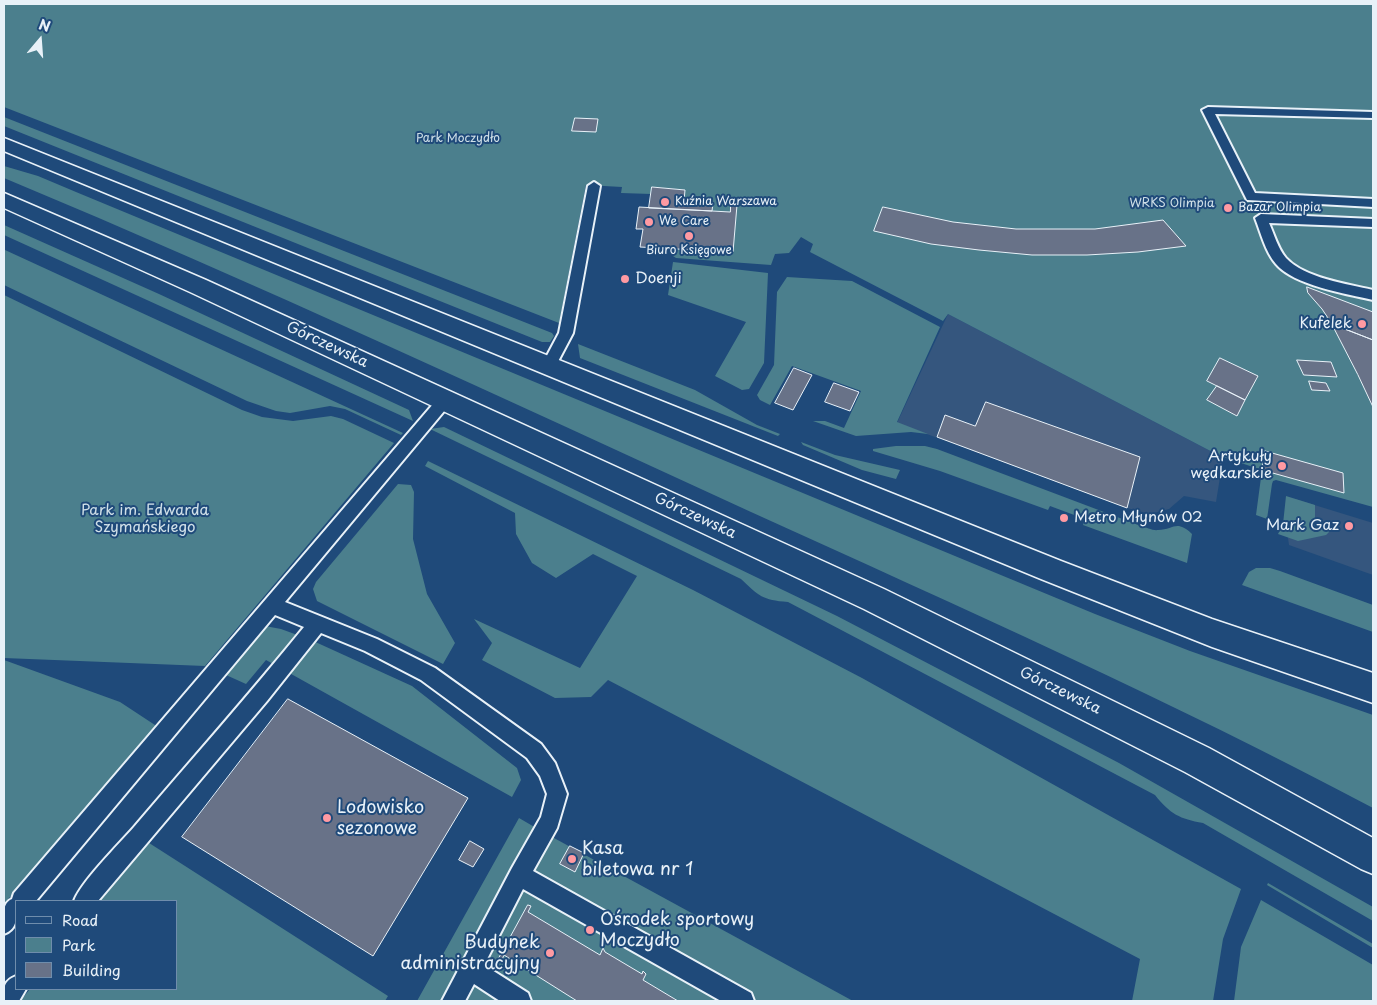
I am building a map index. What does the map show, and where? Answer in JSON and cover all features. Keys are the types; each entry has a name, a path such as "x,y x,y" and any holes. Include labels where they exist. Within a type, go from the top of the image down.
{"main road":[{"path":"4,144 1042,566 1212,633 1373,688"},
{"name":"Górczewska","path":"4,200 198,286 874,599 1197,760 1373,857"}],"lane":[{"path":"1373,116 1208,110 1251,197 1373,203"},
{"path":"549,365 566,333 594,186"},
{"path":"1373,223 1261,218 1281,262 1291,269 1311,278 1373,295"},
{"path":"23,900 445,400"},
{"path":"271,604 371,645 428,674 534,751 548,770 557,794 550,821 519,875 453,1001"},
{"path":"86,900 141,832 283,669 317,624"},
{"path":"519,875 743,1001"},
{"path":"4,922 15,909"},
{"path":"470,969 520,1001"},
{"path":"5,1001 15,988"}],"shaded area":[{"path":"948,314 1220,456 1222,465 1216,502 1184,496 1169,509 1150,514 1127,508 897,423"},
{"path":"1295,499 1373,523 1373,575 1289,545 1288,538"}],"green space":[{"path":"4,4 1373,4 1373,507 1276,480 1272,484 1267,519 1256,515 1262,470 1220,456 948,314 943,321 810,252 813,244 801,237 789,253 775,254 771,265 676,258 673,256 673,248 733,251 736,205 731,205 730,212 712,211 713,203 684,201 685,190 652,187 651,194 621,193 622,187 586,185 559,323 4,107"},
{"path":"4,117 552,333 554,336 550,342 542,342 4,126"},
{"path":"4,166 38,176 1095,614 1190,651 1373,715 1373,808 1220,730 986,619 192,258 4,178"},
{"path":"4,225 159,294 409,410 413,421 4,235"},
{"path":"5,250 403,433 401,435 345,409 330,406 290,413 276,411 247,401 4,285"},
{"path":"673,262 768,273 764,363 749,389 742,390 715,376 746,322 668,295"},
{"path":"787,277 852,281 940,327 897,422 928,434 911,432 856,436 813,421 825,421 844,428 861,391 792,366 770,405 760,400 757,395 774,365 777,292"},
{"name":"Park im. Edwarda Szymańskiego","path":"4,295 242,410 262,417 293,421 331,416 343,419 394,443 205,666 4,658"},
{"path":"578,344 695,390 757,425 780,434 778,436 580,358"},
{"path":"444,427 837,616 1119,763 1373,907 1373,921 1203,823 1176,815 1155,795 788,602 766,598 741,579 430,429"},
{"path":"801,442 835,455 900,470 896,479 862,470 803,445"},
{"path":"896,446 925,446 937,449 1141,526 1156,530 1175,526 1182,527 1192,534 1187,563 1083,525 1085,519 1050,506 1048,510 940,471 873,451 873,449"},
{"path":"428,461 693,590 862,678 1241,889 1223,939 1213,1001 1132,1001 1140,959 608,680 591,697 555,698 482,660 492,643 474,619 580,668 637,576 593,554 556,578 532,563 516,534 515,513 425,466"},
{"path":"398,484 411,485 414,492 413,539 427,594 455,643 443,664 317,601 313,589 316,582"},
{"path":"1286,496 1315,505 1315,520 1330,524 1329,532 1326,535 1298,541 1278,534 1283,524"},
{"path":"1256,568 1270,568 1280,571 1373,605 1373,632 1242,585 1249,572"},
{"path":"265,626 281,629 311,640 412,686 517,768 521,780 512,797 266,660 246,684 226,675"},
{"path":"4,660 120,702 158,727 4,904"},
{"name":"Ośrodek sportowy Moczydło","path":"519,818 543,832 853,1001 417,1001"},
{"path":"146,841 388,996 385,1001 20,1001 29,990 178,990 178,900 100,900"},
{"path":"1268,883 1373,944 1373,948 1267,885"},
{"path":"1261,900 1373,965 1373,1001 1234,1001 1241,947"}],"building":[{"path":"575,118 598,119 596,132 572,131"},
{"path":"652,187 685,190 684,201 713,203 712,211 649,208"},
{"path":"731,205 737,205 733,252 640,247 643,229 636,229 639,207 730,212"},
{"path":"883,207 953,222 1016,229 1095,229 1163,220 1186,246 1138,252 1087,255 1032,255 931,244 874,231"},
{"path":"1307,287 1373,312 1373,340 1332,324 1308,293"},
{"path":"1332,324 1373,340 1373,407 1358,375"},
{"path":"1220,358 1258,376 1245,400 1207,381"},
{"path":"1297,360 1331,362 1337,377 1304,375"},
{"path":"794,368 812,375 793,410 775,403"},
{"path":"1309,381 1326,383 1330,391 1312,390"},
{"path":"834,383 859,392 850,411 825,402"},
{"path":"1217,386 1245,400 1237,416 1207,400"},
{"path":"986,402 1140,457 1127,508 937,437 945,415 975,426"},
{"path":"1265,451 1343,473 1344,493 1262,470"},
{"name":"Lodowisko sezonowe","path":"288,699 468,798 373,956 182,837"},
{"path":"470,841 484,849 473,867 459,860"},
{"name":"Kasa biletowa nr 1","path":"570,846 584,853 575,872 560,864"},
{"name":"Budynek administracyjny","path":"528,905 531,906 528,912 600,955 603,948 605,952 642,974 643,971 646,974 643,980 678,1001 577,1001 504,955 501,962 498,960"}],"place":[{"name":"Kuźnia Warszawa","path":"665,202"},
{"name":"Bazar Olimpia","path":"1228,208"},
{"name":"We Care","path":"649,222"},
{"name":"Biuro Księgowe","path":"689,236"},
{"name":"Doenji","path":"625,279"},
{"name":"Kufelek","path":"1362,324"},
{"name":"Artykuły wędkarskie","path":"1282,466"},
{"name":"Metro Młynów 02","path":"1064,518"},
{"name":"Mark Gaz","path":"1349,526"},
{"name":"Lodowisko sezonowe","path":"327,818"},
{"name":"Kasa biletowa nr 1","path":"572,859"},
{"name":"Ośrodek sportowy Moczydło","path":"590,930"},
{"name":"Budynek administracyjny","path":"550,953"}],"park label":[{"name":"Park Moczydło","path":"458,139"},
{"name":"WRKS Olimpia","path":"1172,204"}]}
